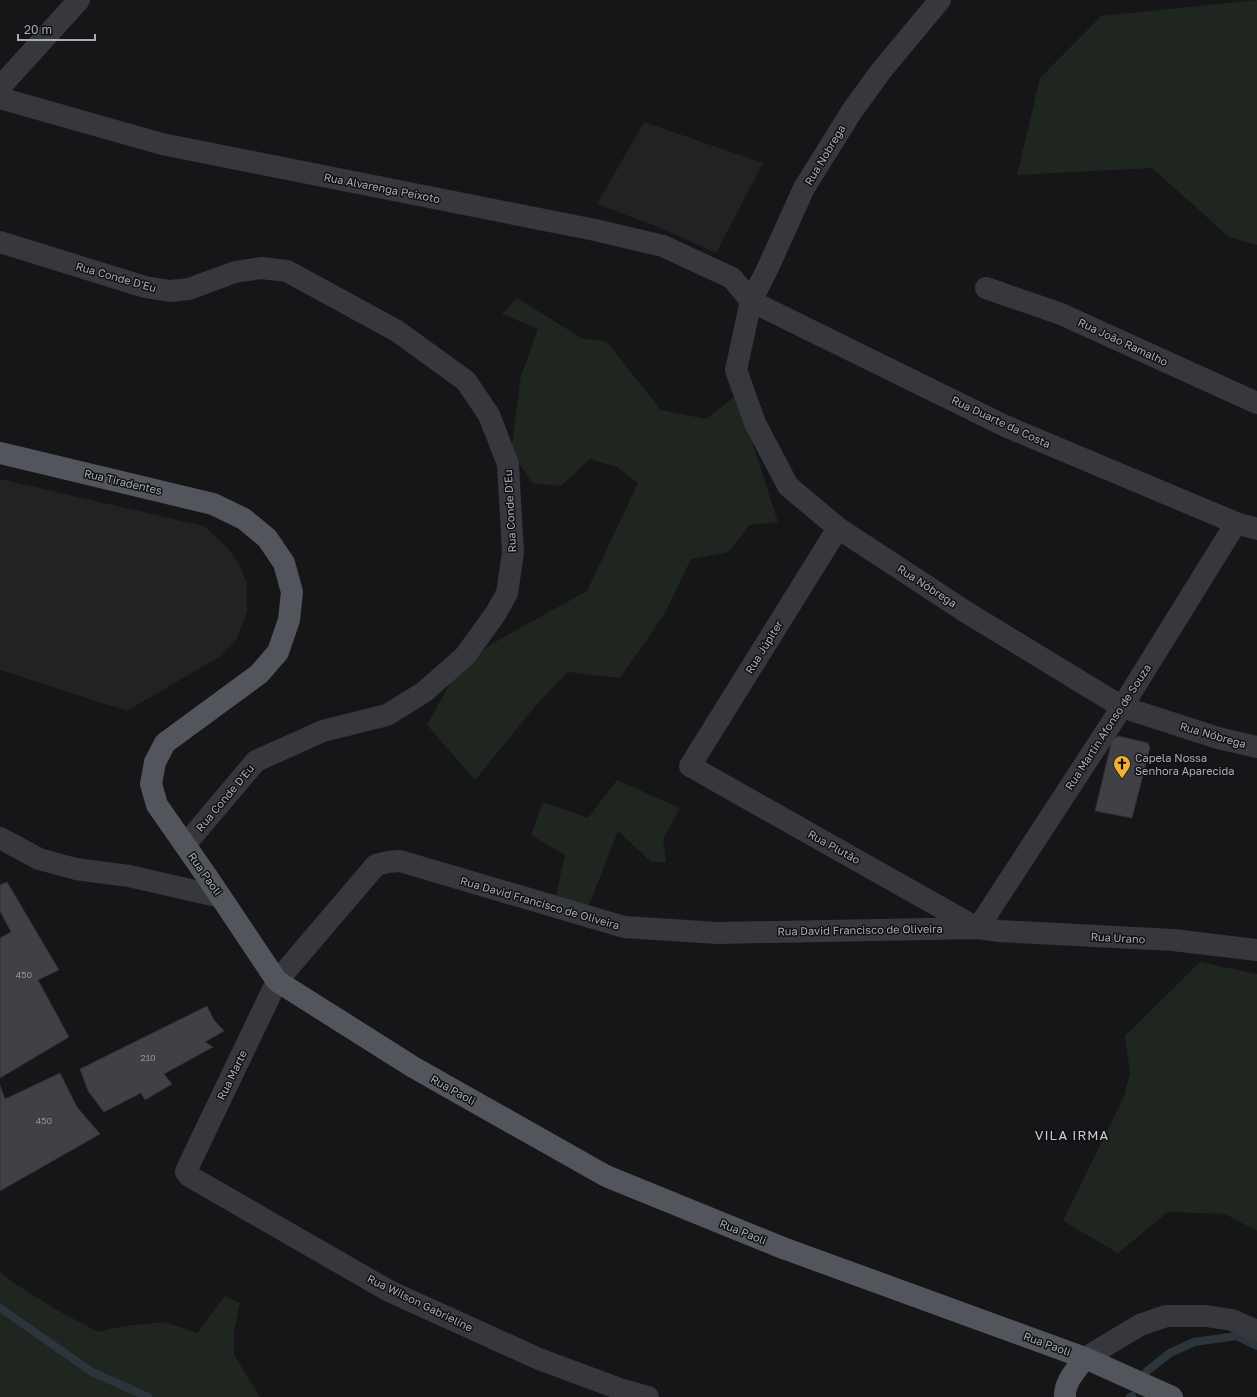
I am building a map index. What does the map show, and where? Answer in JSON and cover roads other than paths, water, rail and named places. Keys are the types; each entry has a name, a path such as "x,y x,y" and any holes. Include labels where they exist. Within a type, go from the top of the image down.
{"main road":[{"name":"Rua Tiradentes","path":"0,453 213,504 244,519"},
{"name":"Rua Paoli","path":"244,519 267,538 284,563 292,592 289,620 278,652 259,674 166,742 155,762 151,784 157,804 277,981 413,1068 606,1176 783,1248 1085,1358 1167,1396"},
{"path":"1065,1395 1071,1377 1085,1358"}],"street":[{"path":"0,87 79,0"},
{"name":"Rua Nobrega","path":"751,301 766,272 804,188 852,111 881,71 940,0"},
{"name":"Rua Alvarenga Peixoto","path":"0,98 162,144 587,228 663,246 732,278 751,301"},
{"name":"Rua Conde D'Eu","path":"0,242 145,287 170,292 189,289 235,272 261,268 287,272 396,331 466,381 490,416 508,464 513,553 507,593 496,613 465,656 424,692 388,715 323,731 256,761 186,845"},
{"name":"Rua João Ramalho","path":"986,288 1061,314 1257,403"},
{"name":"Rua Duarte da Costa","path":"751,301 1005,426 1236,523 1257,529"},
{"name":"Rua Nóbrega","path":"751,301 736,370 755,423 788,486 838,528 966,612 1122,707 1218,738 1257,747"},
{"name":"Rua Martin Afonso de Souza","path":"978,928 1122,707 1236,523"},
{"name":"Rua Júpiter","path":"690,766 838,528"},
{"name":"Rua Plutão","path":"690,766 978,928"},
{"path":"0,838 39,859 76,869 129,876 221,897"},
{"name":"Rua David Francisco de Oliveira","path":"277,981 369,872 376,865 388,862 400,862 624,927 718,933 978,928"},
{"name":"Rua Urano","path":"978,928 999,931 1173,940 1257,950"},
{"name":"Rua Marte","path":"187,1169 277,981"},
{"name":"Rua Wilson Gabrieline","path":"187,1169 186,1172 189,1176 389,1291 538,1359 620,1389 648,1397"},
{"path":"1085,1358 1140,1325 1166,1316 1206,1316 1232,1320 1257,1331"}],"waterway":[{"path":"0,1308 92,1372 148,1397"},
{"path":"1147,1371 1170,1353 1194,1342 1236,1336 1257,1346"}],"place":[{"name":"Capela Nossa Senhora Aparecida","path":"1122,779"}],"district":[{"name":"VILA IRMA","path":"1072,1135"}]}
